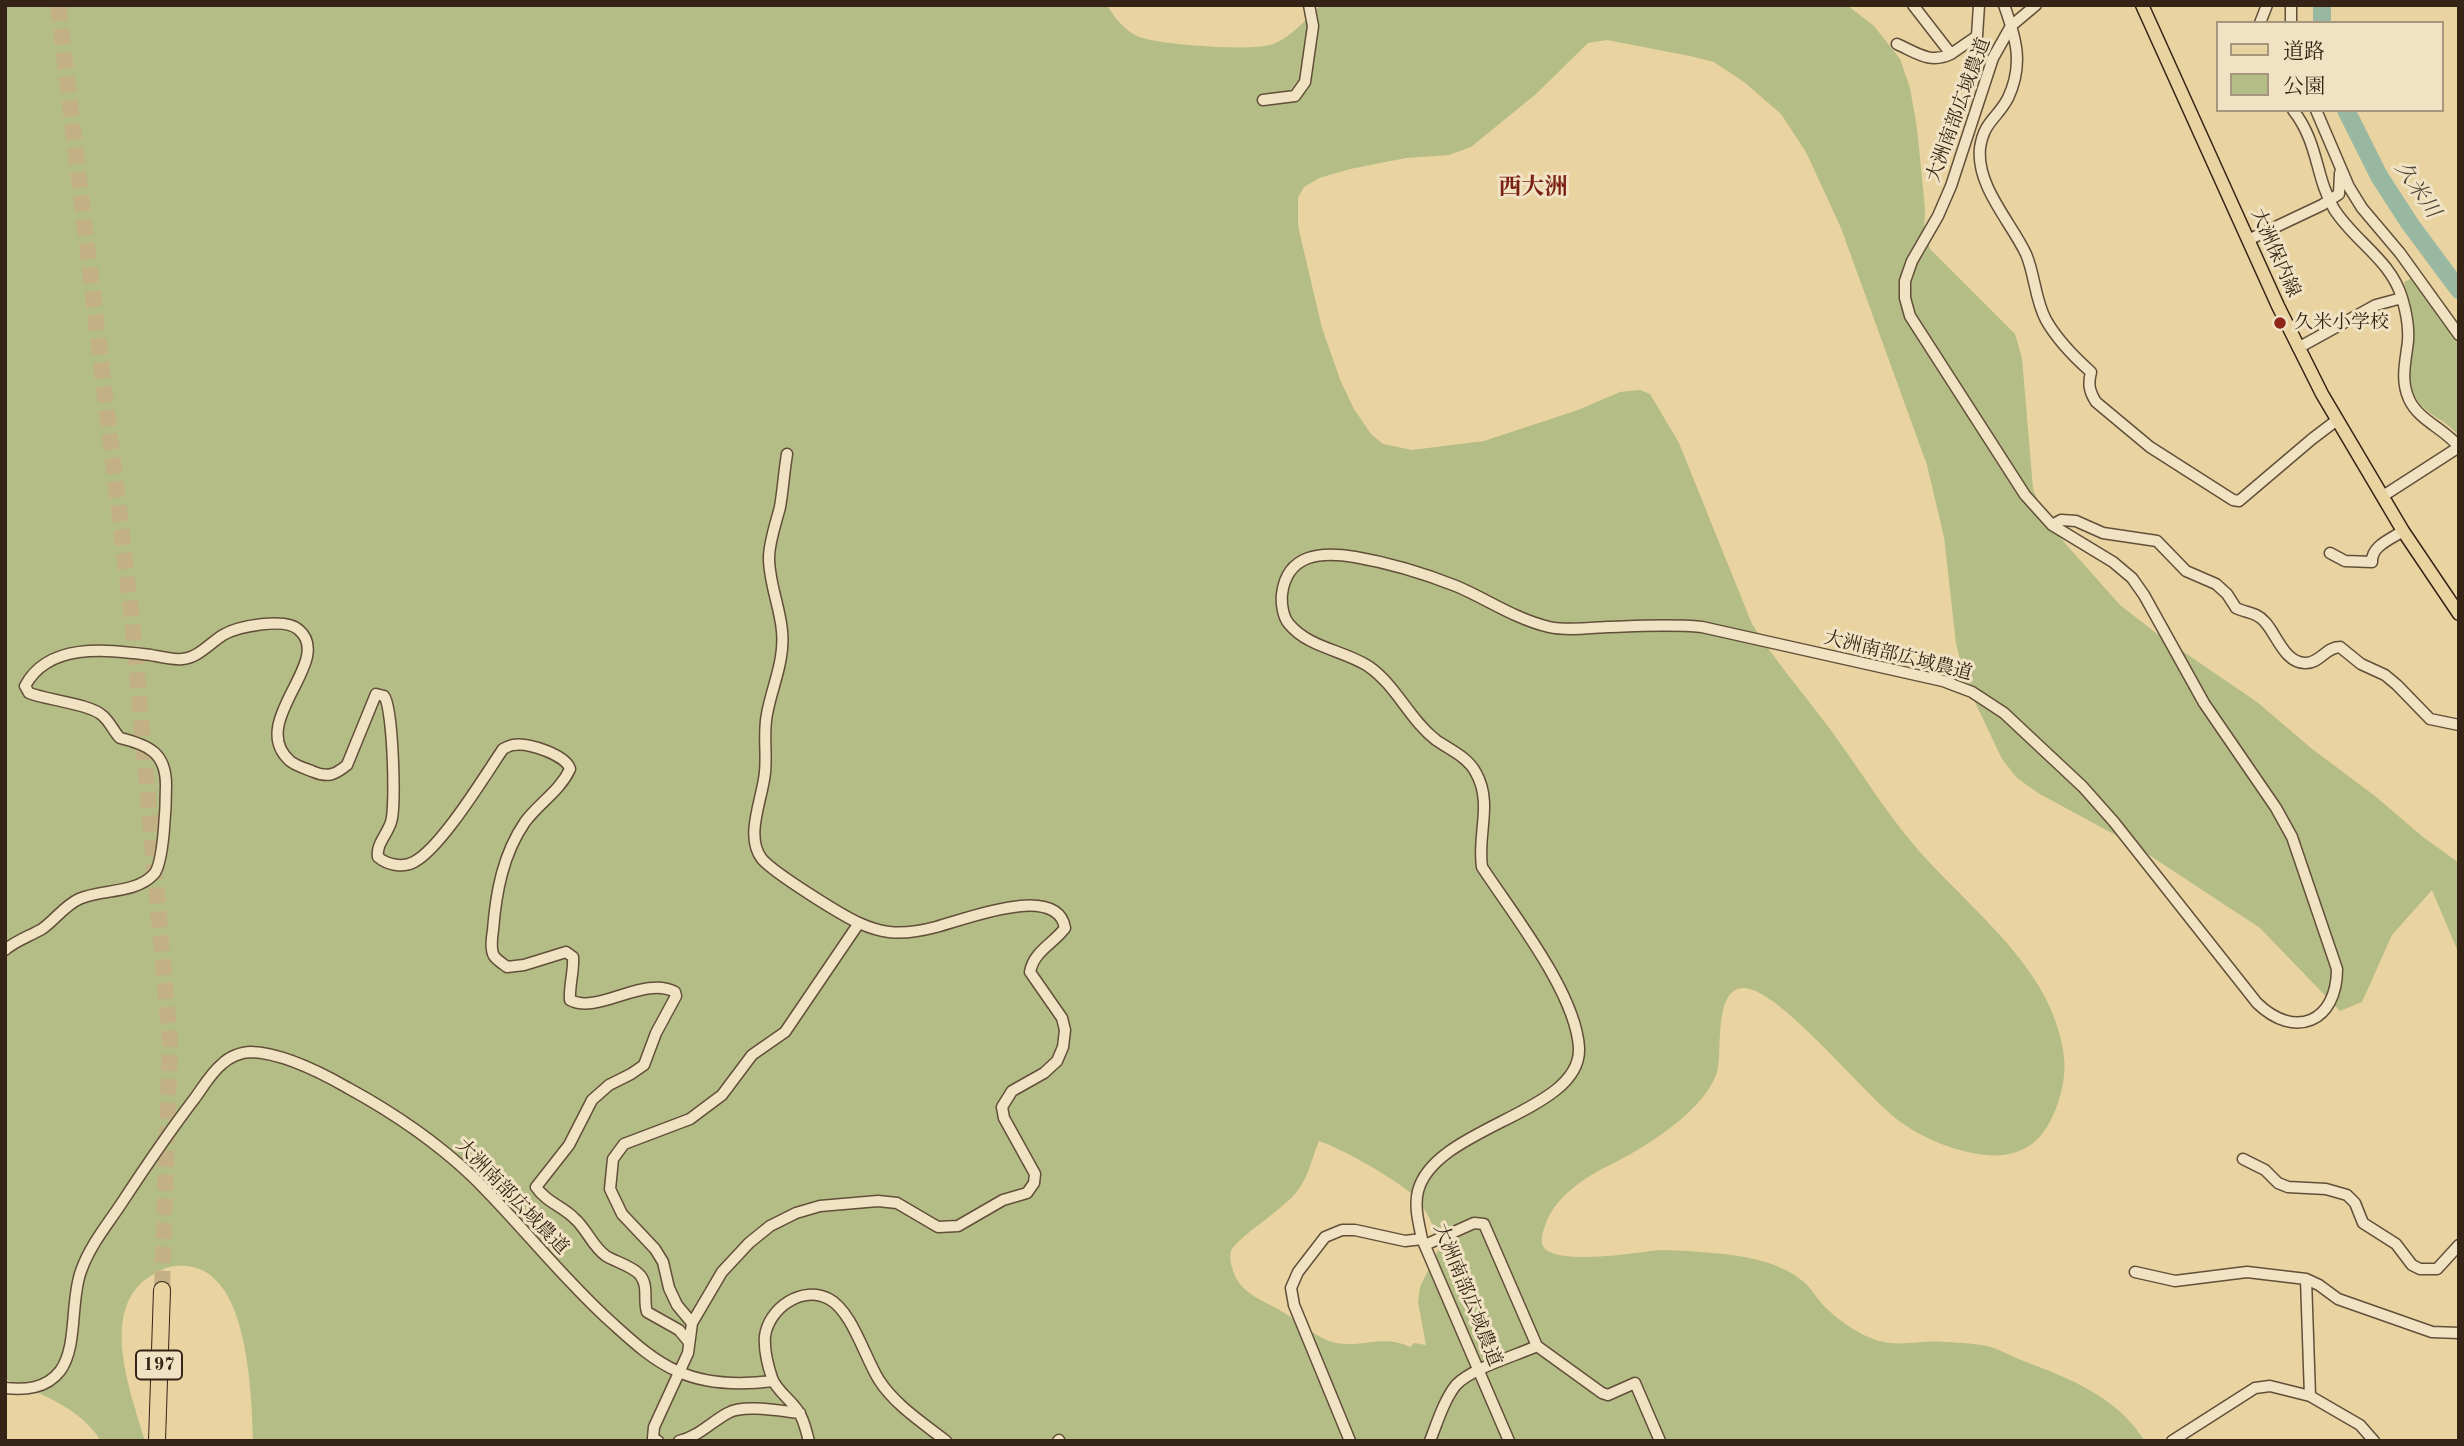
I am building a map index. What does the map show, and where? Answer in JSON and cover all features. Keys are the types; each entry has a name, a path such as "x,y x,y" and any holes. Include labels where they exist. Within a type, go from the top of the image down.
{"highway":[{"name":"197","path":"157,1441 162,1290"}],"main road":[{"name":"大洲保内線","path":"2142,5 2298,348 2403,531 2459,614"}],"street":[{"path":"1263,100 1295,96 1306,82 1313,26 1309,5"},
{"path":"1913,5 1951,54"},
{"path":"1897,44 1939,60 1977,36 1979,5"},
{"path":"2004,5 2015,36 2018,57 2016,72 2007,98 1984,128 1980,150 1981,168 1998,206 2026,255 2046,321 2072,356 2091,372 2089,383 2096,402 2150,447 2233,500 2239,501 2246,498 2337,420"},
{"name":"大洲南部広域農道","path":"1509,1441 1424,1242 1417,1218 1418,1191 1429,1171 1445,1155 1556,1091 1569,1079 1579,1051 1576,1031 1560,988 1482,866 1479,850 1486,805 1476,771 1465,759 1435,739 1420,724 1382,676 1365,664 1302,638 1287,622 1281,603 1284,580 1295,565 1310,557 1328,554 1387,562 1457,587 1534,623 1552,627 1577,629 1673,624 1702,627 1943,681 1972,692 2004,713 2115,822 2270,1016 2300,1023 2318,1016 2330,1006 2337,989 2337,969 2292,837 2276,808 2204,703 2154,610 2132,578 2113,562 2052,525 2025,495 1910,316 1905,298 1905,281 1912,261 1938,216 1951,186 1993,58 2011,26 2036,5"},
{"path":"2294,112 2308,133 2330,200 2347,227 2387,269 2402,298 2408,331 2404,383 2407,396 2413,407 2450,436 2459,447 2383,496"},
{"path":"2317,112 2349,187 2362,208 2400,253 2459,335"},
{"path":"2248,240 2339,194 2337,159"},
{"path":"2298,348 2376,305 2402,298"},
{"path":"659,1441 653,1438 654,1427 688,1353 692,1323 722,1272 749,1243 770,1226 796,1213 820,1206 888,1202 897,1203 938,1227 958,1226 1003,1200 1027,1193 1034,1183 1035,1174 1004,1118 1002,1107 1012,1091 1044,1073 1057,1061 1063,1047 1065,1030 1062,1018 1030,972 1037,954 1065,928 1063,918 1059,914 1044,908 1021,906 978,913 938,927 910,933 887,932 859,923 779,872 763,860 757,850 754,830 765,772 766,715 780,666 782,632 768,556 787,454"},
{"path":"2052,525 2061,520 2077,521 2104,533 2157,541 2186,571 2216,584 2236,608 2255,613 2266,622 2292,659 2302,664 2312,663 2332,647 2340,647 2361,664 2385,675 2430,719 2459,725"},
{"path":"2330,553 2344,561 2371,562 2371,555 2377,547 2403,531"},
{"path":"5,950 44,927 66,906 80,898 142,884 155,873 161,847 166,770 157,755 143,744 120,738 103,716 81,706 47,700 29,693 25,686 30,677 57,657 104,650 181,660 193,657 225,634 250,626 287,623 298,628 304,635 309,652 305,667 286,698 278,730 281,749 291,762 318,774 329,776 338,773 347,765 376,694 384,696 388,701 392,734 392,820 377,850 378,858 382,861 403,866 415,862 449,826 503,750 512,745 525,745 559,756 568,762 570,769 564,783 527,820 514,841 503,869 495,906 492,948 494,957 507,967 524,965 566,952 573,957 574,972 569,987 570,1000 576,1003 640,990 667,988 675,992 676,996 656,1033 644,1065 609,1085 592,1100 569,1145 536,1187 543,1197 575,1218 590,1240 604,1254 640,1275 646,1288 644,1303 647,1312 679,1330 688,1341"},
{"path":"692,1323 677,1305 669,1288 663,1262 655,1249 622,1214 610,1189 613,1159 624,1144 690,1119 723,1095 752,1055 785,1032 859,923"},
{"name":"大洲南部広域農道","path":"5,1388 24,1390 46,1384 58,1374 66,1362 75,1294 87,1255 158,1145 222,1063 237,1054 252,1052 289,1061 332,1079 379,1105 441,1149 472,1177 588,1301 632,1341 678,1372 738,1385 773,1381"},
{"path":"2243,1159 2265,1170 2278,1183 2288,1187 2326,1189 2347,1195 2355,1203 2363,1223 2396,1244 2412,1265 2420,1269 2437,1269 2459,1245"},
{"path":"1350,1441 1294,1305 1291,1288 1298,1272 1325,1237 1342,1230 1424,1242 1474,1223 1484,1224 1537,1346 1602,1393 1608,1395 1635,1383 1660,1441"},
{"path":"2135,1272 2175,1281 2247,1272 2306,1279 2338,1299 2420,1328 2432,1332 2459,1332"},
{"path":"2306,1279 2310,1396"},
{"path":"809,1441 800,1413 773,1381 765,1339 774,1313 801,1296 818,1295 832,1301 844,1315 879,1380 892,1397 946,1441"},
{"path":"1430,1441 1458,1383 1537,1346"},
{"path":"2172,1441 2248,1391 2270,1386 2310,1396 2360,1425 2374,1441"},
{"path":"679,1441 708,1427 730,1411 748,1409 800,1413"}],"green space":[{"path":"5,5 1107,5 1116,19 1128,30 1147,39 1223,47 1259,47 1284,38 1321,5 1847,5 1874,26 1900,59 1910,88 1925,209 1924,230 1930,249 2015,334 2022,358 2033,489 2041,508 2064,542 2120,605 2257,702 2311,748 2459,863 2459,954 2432,890 2392,935 2362,1002 2340,1011 2260,928 2134,845 2038,793 2017,778 2002,759 1965,681 1956,643 1944,537 1927,465 1841,228 1806,152 1781,114 1744,82 1714,62 1607,40 1588,43 1536,94 1471,147 1449,155 1406,158 1350,169 1319,178 1304,187 1298,198 1298,226 1322,328 1341,382 1354,409 1371,434 1383,444 1412,450 1484,441 1578,410 1620,392 1640,390 1650,394 1679,443 1752,624 1907,837 1996,931 2032,975 2056,1023 2062,1046 2064,1077 2050,1122 2029,1146 2010,1154 1998,1155 1953,1148 1931,1140 1902,1123 1778,1005 1759,993 1743,988 1734,991 1727,998 1721,1022 1718,1068 1702,1098 1688,1113 1656,1138 1570,1190 1549,1216 1542,1236 1543,1246 1563,1256 1598,1257 1670,1250 1728,1255 1769,1263 1805,1283 1830,1312 1868,1337 1891,1343 1963,1343 1997,1349 2090,1390 2120,1412 2145,1441 253,1441 247,1362 239,1322 219,1283 202,1270 182,1266 165,1269 141,1283 129,1299 123,1317 124,1359 145,1441 101,1441 93,1429 71,1411 45,1396 5,1379","holes":["1319,1141 1372,1167 1411,1193 1431,1222 1441,1244 1420,1287 1418,1302 1426,1345 1414,1343 1410,1347 1382,1341 1355,1344 1328,1341 1251,1294 1235,1276 1230,1257 1235,1245 1292,1198 1308,1173"]},
{"path":"2414,277 2459,339 2459,437 2455,431 2427,411 2413,392 2410,372 2413,320 2404,282"}],"waterway":[{"name":"久米川","path":"2322,5 2322,21"},
{"name":"久米川","path":"2347,112 2379,176 2410,224 2459,290"}],"tunnel":[{"path":"58,5 132,619 170,1041 162,1290"}],"place":[{"name":"久米小学校","path":"2280,323"}],"district":[{"name":"西大洲","path":"1533,188"}]}
